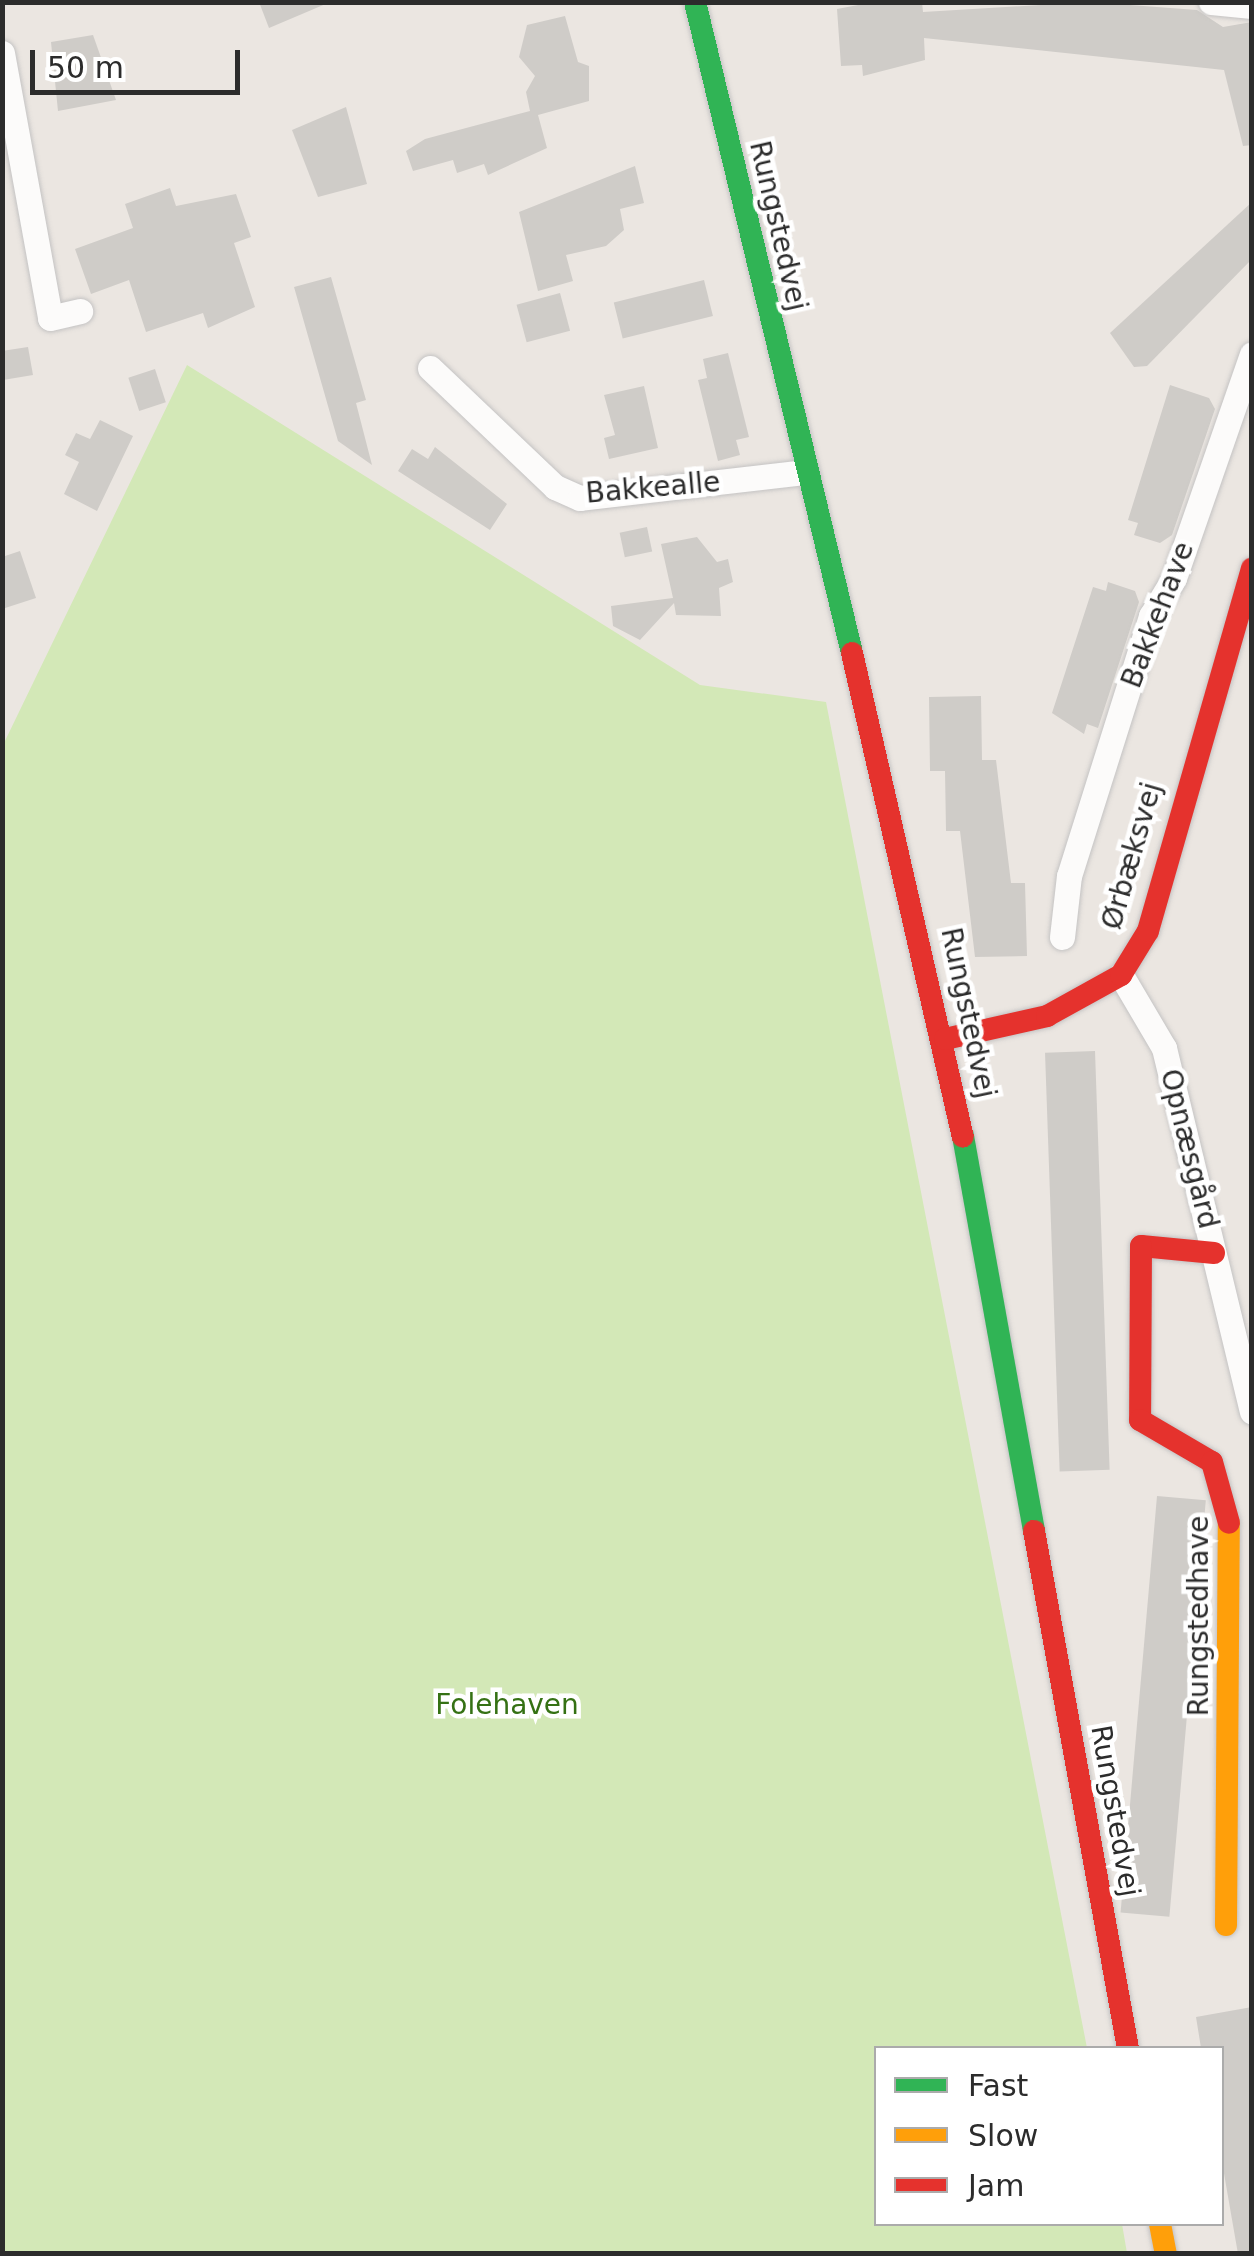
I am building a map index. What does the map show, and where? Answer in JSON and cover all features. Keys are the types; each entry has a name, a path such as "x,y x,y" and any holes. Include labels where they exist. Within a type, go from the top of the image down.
{"main road":[{"name":"Rungstedvej","path":"695,2 805,472 945,1039 1128,2046"},
{"name":"Ørbæksvej","path":"945,1039 1047,1016 1121,975 1148,932 1252,569"},
{"name":"Rungstedhave","path":"1214,1253 1141,1246 1140,1420 1212,1462 1229,1500 1226,1925"},
{"path":"1160,2226 1166,2254"}],"street":[{"path":"1212,2 1252,6"},
{"path":"2,53 50,318 80,311"},
{"name":"Bakkehave","path":"1062,937 1068,876 1152,616 1174,578 1252,354"},
{"name":"Bakkealle","path":"430,368 554,487 580,498 805,472"},
{"name":"Opnæsgård","path":"1121,975 1164,1048 1214,1253 1242,1331 1252,1412"}],"green space":[{"name":"Folehaven","path":"187,365 700,685 826,702 1087,2046 874,2046 874,2226 1122,2226 1127,2253 3,2253 3,745"}],"building":[{"path":"259,2 328,2 328,3 269,28"},
{"path":"874,2 922,2 923,12 1090,2 1197,10 1223,27 1252,22 1252,145 1243,146 1224,70 924,38 925,60 863,76 862,65 841,66 837,9"},
{"path":"565,16 578,62 589,66 589,101 538,115 547,148 488,175 484,164 457,173 453,160 413,171 406,151 425,139 530,111 526,92 535,76 519,57 527,25"},
{"path":"93,35 116,100 58,111 51,42"},
{"path":"346,107 367,184 318,197 292,130"},
{"path":"635,166 644,203 620,209 624,230 606,246 566,255 573,281 538,291 519,212"},
{"path":"170,188 176,206 236,194 251,237 234,243 255,307 208,328 203,313 146,332 129,280 91,294 75,249 133,228 125,204"},
{"path":"1252,202 1252,259 1147,366 1134,367 1110,333"},
{"path":"331,277 366,400 356,403 372,465 338,441 294,287"},
{"path":"704,280 713,316 623,338 614,302"},
{"path":"560,293 570,331 527,342 517,305"},
{"path":"28,347 33,375 3,380 2,351"},
{"path":"728,353 749,437 736,440 740,455 718,461 698,380 707,378 703,359"},
{"path":"155,369 166,402 139,411 128,378"},
{"path":"1170,385 1209,398 1215,409 1172,535 1160,543 1134,535 1138,523 1128,520"},
{"path":"644,386 658,448 609,459 604,438 615,435 604,395"},
{"path":"100,420 133,436 97,511 64,494 79,462 65,455 76,433 90,439"},
{"path":"435,447 507,504 490,530 398,471 412,449 428,459"},
{"path":"647,527 652,551 625,557 620,533"},
{"path":"697,537 717,562 728,559 733,582 719,588 721,616 676,615 674,603 640,640 613,626 611,606 673,598 661,544"},
{"path":"20,551 36,598 2,609 2,557"},
{"path":"1108,582 1135,591 1139,602 1098,728 1087,724 1084,734 1052,713 1093,587 1106,591"},
{"path":"981,696 982,760 996,760 1011,883 1025,883 1027,956 975,957 960,831 946,831 945,771 930,771 929,697"},
{"path":"1095,1051 1110,1470 1060,1471 1045,1053"},
{"path":"1157,1496 1206,1500 1169,1917 1121,1912"},
{"path":"1252,2007 1252,2254 1238,2254 1224,2174 1224,2046 1201,2046 1196,2017"}],"traffic: fast":[{"path":"695,2 852,653"},
{"path":"963,1136 1034,1531"}],"traffic: slow":[{"path":"1226,1925 1229,1523"},
{"path":"1160,2226 1166,2254"}],"traffic: jam":[{"path":"945,1039 1047,1016 1121,975 1148,931 1252,569"},
{"path":"852,653 963,1136"},
{"path":"1214,1253 1141,1246 1140,1420 1212,1462 1229,1523"},
{"path":"1034,1531 1128,2046"}]}
